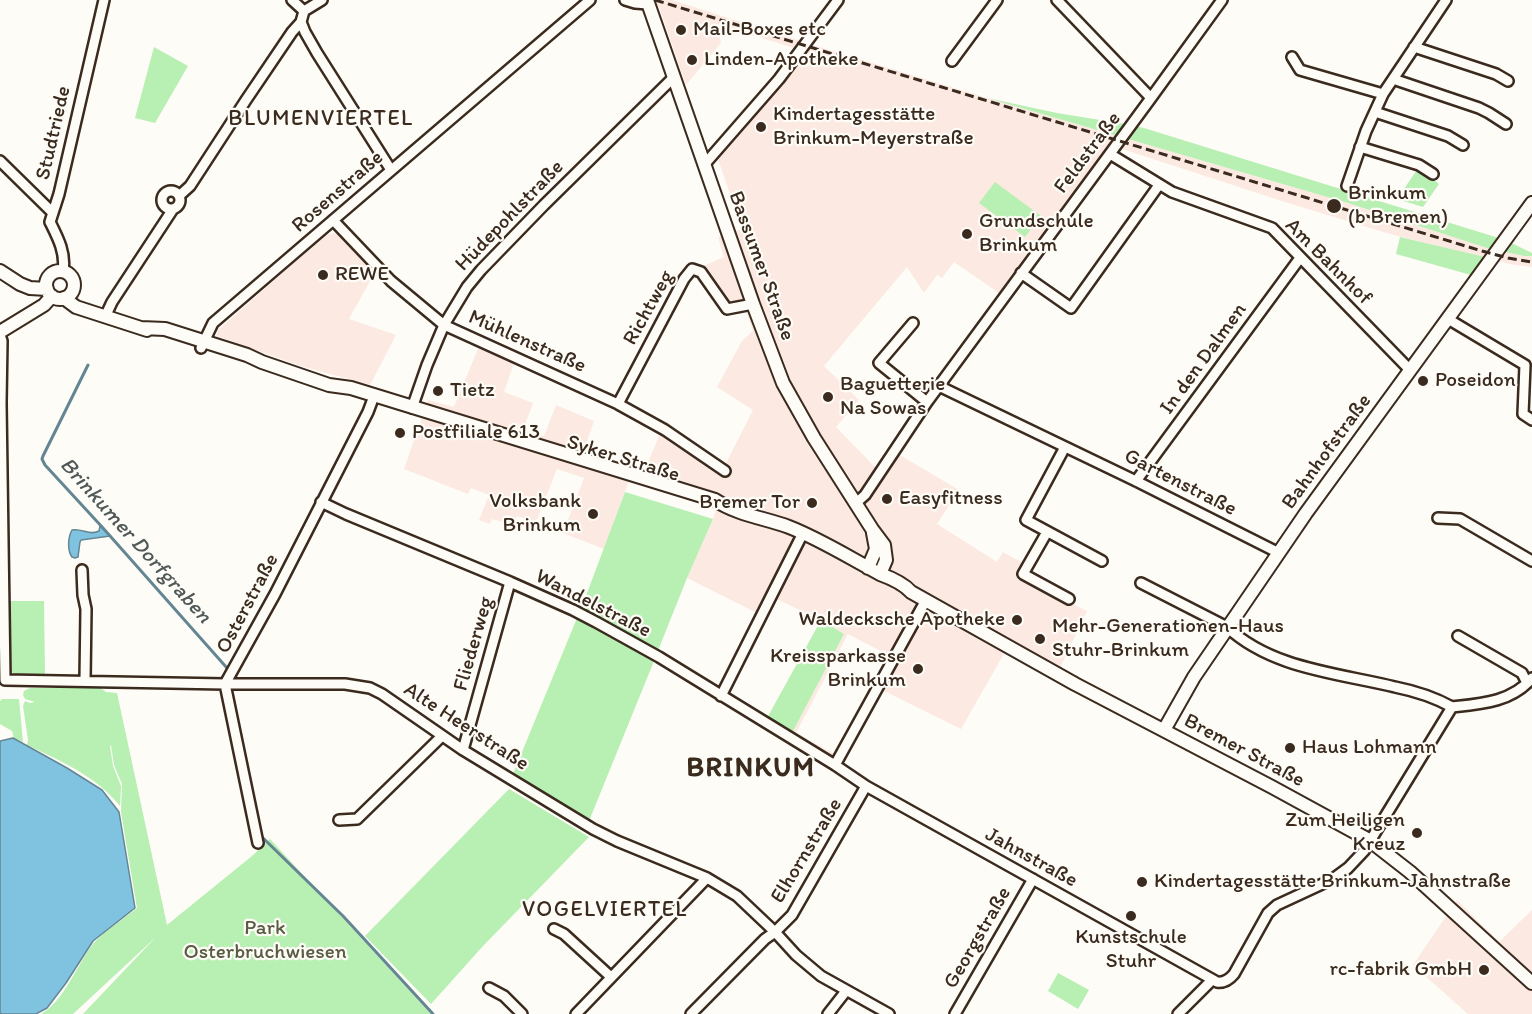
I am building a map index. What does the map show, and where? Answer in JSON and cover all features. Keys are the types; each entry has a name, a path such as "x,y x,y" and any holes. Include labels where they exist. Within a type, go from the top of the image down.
{"street":[{"name":"Studtriede","path":"63,272 62,248 50,222 59,194 104,0"},
{"path":"292,0 304,11"},
{"path":"179,196 190,186 246,99 301,22 304,11 322,0"},
{"name":"Rosenstraße","path":"202,344 213,323 590,0"},
{"path":"626,0 635,3 647,2"},
{"path":"704,165 779,79 838,0"},
{"path":"952,61 997,0"},
{"path":"1058,0 1151,98"},
{"name":"Feldstraße","path":"856,503 865,495 927,402 1222,0"},
{"path":"1347,186 1359,147 1383,94 1446,0"},
{"name":"Bassumer Straße","path":"647,2 783,383 814,438 886,551 886,560 874,571"},
{"path":"301,22 317,53 392,170"},
{"path":"1414,47 1496,74 1508,81"},
{"path":"1292,57 1300,70 1383,94"},
{"name":"Hüdepohlstraße","path":"412,408 444,325 467,287 544,205 674,77"},
{"path":"1393,80 1479,108 1506,124"},
{"path":"1374,112 1448,136 1463,144"},
{"path":"1359,147 1419,165 1433,174"},
{"name":"Am Bahnhof","path":"1110,154 1159,185 1194,201 1272,228 1410,370"},
{"path":"0,161 53,213"},
{"path":"1021,273 1071,308 1159,185"},
{"path":"105,317 112,302 173,209 180,204 179,196 172,191 164,195 162,199 167,208 173,209"},
{"name":"Bahnhofstraße","path":"1164,730 1194,676 1227,627 1532,203"},
{"name":"Mühlenstraße","path":"333,220 391,281 444,325 618,404 665,430 725,471"},
{"name":"In den Dalmen","path":"1136,481 1300,258"},
{"name":"Richtweg","path":"618,404 684,279 692,269 701,272 727,309 753,304"},
{"path":"2,624 2,341 0,333 44,305 56,291 74,285 69,274 57,271 51,274 56,291"},
{"path":"4,273 56,291"},
{"name":"Syker Straße","path":"56,291 105,317 141,328 165,328 202,344 245,354 336,387 351,388 373,399 716,509 729,509"},
{"path":"1448,319 1528,363 1523,414 1532,420"},
{"path":"913,323 879,363 927,402"},
{"name":"Gartenstraße","path":"940,385 1279,553"},
{"name":"Syker Straße","path":"373,399 412,408 715,500 729,509 803,533 874,571"},
{"name":"Osterstraße","path":"258,843 225,684 275,594 373,399"},
{"path":"1065,447 1026,520 1102,561"},
{"name":"Wandelstraße","path":"321,502 573,610 659,657 835,765"},
{"path":"1438,518 1460,519 1532,561"},
{"path":"1047,532 1023,574 1069,599"},
{"path":"721,696 803,533"},
{"path":"82,570 86,609 85,680"},
{"name":"Bremer Straße","path":"874,571 893,579 911,592 1075,684 1369,840 1410,872 1532,982"},
{"name":"Fliederweg","path":"463,750 510,582"},
{"path":"1141,583 1227,627 1243,640 1291,663 1412,691 1452,707 1500,700 1530,683 1522,673 1458,636"},
{"path":"835,765 926,600"},
{"name":"Alte Heerstraße","path":"2,624 5,680 345,684 370,688 463,750 600,833 707,879 737,896 776,932 796,955 821,976 889,1014"},
{"path":"1178,1014 1212,980 1222,982 1234,974 1272,908 1333,879 1356,860 1364,851 1452,707"},
{"path":"339,820 357,819 442,736"},
{"name":"Jahnstraße","path":"835,765 866,786 1212,980"},
{"name":"Elhornstraße","path":"691,1014 792,915 866,786"},
{"path":"576,1014 707,879"},
{"name":"Georgstraße","path":"955,1014 1033,879"},
{"path":"554,929 564,933 611,977"},
{"path":"489,988 504,996 522,1014"},
{"path":"829,1014 846,991"}],"shaded area":[{"path":"637,0 672,0 987,98 1348,203 1487,248 1532,256 1532,267 1515,265 1390,234 1110,145 999,293 954,262 942,278 937,275 924,293 907,267 824,366 859,400 836,427 883,473 898,454 959,490 937,524 997,562 1003,552 1023,563 1016,576 1087,611 1059,670 1010,643 961,729 878,688 836,763 791,735 844,634 821,620 772,597 763,616 687,578 713,519 720,497 645,470 661,431 722,471 753,410 717,387 742,341 753,331 742,300 726,306 701,267 724,257 718,237 742,229 718,159 807,52 717,24 721,43 686,85 659,7","holes":["848,634 890,656 836,755 796,733"]},
{"path":"336,233 375,272 349,319 396,335 370,385 301,366 216,336 218,330 322,238"},
{"path":"480,344 515,360 504,392 533,403 523,430 544,436 556,405 594,421 582,456 632,472 604,549 563,533 584,478 557,469 536,522 517,516 513,525 492,519 490,524 479,520 489,495 471,488 468,494 404,469 428,400 454,407"},
{"path":"1457,900 1499,942 1532,910 1532,1014 1468,1014 1413,965"}],"green space":[{"path":"154,47 188,66 155,123 135,118"},
{"path":"987,98 1144,128 1505,240 1532,253 1532,256 1487,248 1348,203"},
{"path":"1419,167 1439,184 1423,207 1397,199"},
{"path":"995,182 1041,216 1025,237 979,203"},
{"path":"1400,237 1485,257 1471,275 1396,254"},
{"path":"625,492 713,519 657,653 581,609"},
{"path":"9,601 44,601 45,676 16,676 10,670"},
{"path":"577,618 654,661 589,821 513,774"},
{"path":"821,620 844,634 791,735 766,720"},
{"name":"Park Osterbruchwiesen","path":"99,687 106,692 117,693 167,925 270,839 431,1014 83,1014 156,937 73,1014 41,1014 49,1009 63,992 93,944 137,908 121,812 122,784 114,765 111,745 113,766 121,786 120,806 111,795 89,778 65,763 27,745 23,706 25,701 35,702 25,699 24,691 30,688"},
{"path":"19,699 23,742 14,738 12,731 0,724 0,701"},
{"path":"509,789 589,837 483,946 431,1004 365,936"},
{"path":"1058,973 1089,990 1078,1009 1048,991"}],"water":[{"path":"100,526 110,536 81,540 78,557 72,557 69,544 72,530 96,532 99,531"},
{"path":"13,738 102,790 119,812 135,908 93,941 47,1008 36,1014 0,1013 0,741"}],"waterway":[{"name":"Brinkumer Dorfgraben","path":"88,365 42,459 227,668"},
{"name":"Brinkumer Dorfgraben","path":"263,838 343,916 433,1014"}],"railway":[{"path":"655,0 1482,251 1532,262"}],"place":[{"name":"Mail-Boxes etc","path":"681,30"},
{"name":"Linden-Apotheke","path":"692,60"},
{"name":"Kindertagesstätte Brinkum-Meyerstraße","path":"761,127"},
{"name":"Brinkum (b Bremen)","path":"1334,206"},
{"name":"Grundschule Brinkum","path":"967,234"},
{"name":"REWE","path":"323,275"},
{"name":"Poseidon","path":"1423,381"},
{"name":"Tietz","path":"438,391"},
{"name":"Baguetterie Na Sowas","path":"828,397"},
{"name":"Postfiliale 613","path":"400,433"},
{"name":"Easyfitness","path":"887,499"},
{"name":"Bremer Tor","path":"812,503"},
{"name":"Volksbank Brinkum","path":"593,514"},
{"name":"Waldecksche Apotheke","path":"1017,620"},
{"name":"Mehr-Generationen-Haus Stuhr-Brinkum","path":"1040,639"},
{"name":"Kreissparkasse Brinkum","path":"918,669"},
{"name":"Haus Lohmann","path":"1290,748"},
{"name":"Zum Heiligen Kreuz","path":"1417,833"},
{"name":"Kindertagesstätte Brinkum-Jahnstraße","path":"1142,882"},
{"name":"Kunstschule Stuhr","path":"1131,916"},
{"name":"rc-fabrik GmbH","path":"1484,970"}],"district":[{"name":"BLUMENVIERTEL","path":"321,119"},
{"name":"BRINKUM","path":"751,769"},
{"name":"VOGELVIERTEL","path":"605,910"}]}
